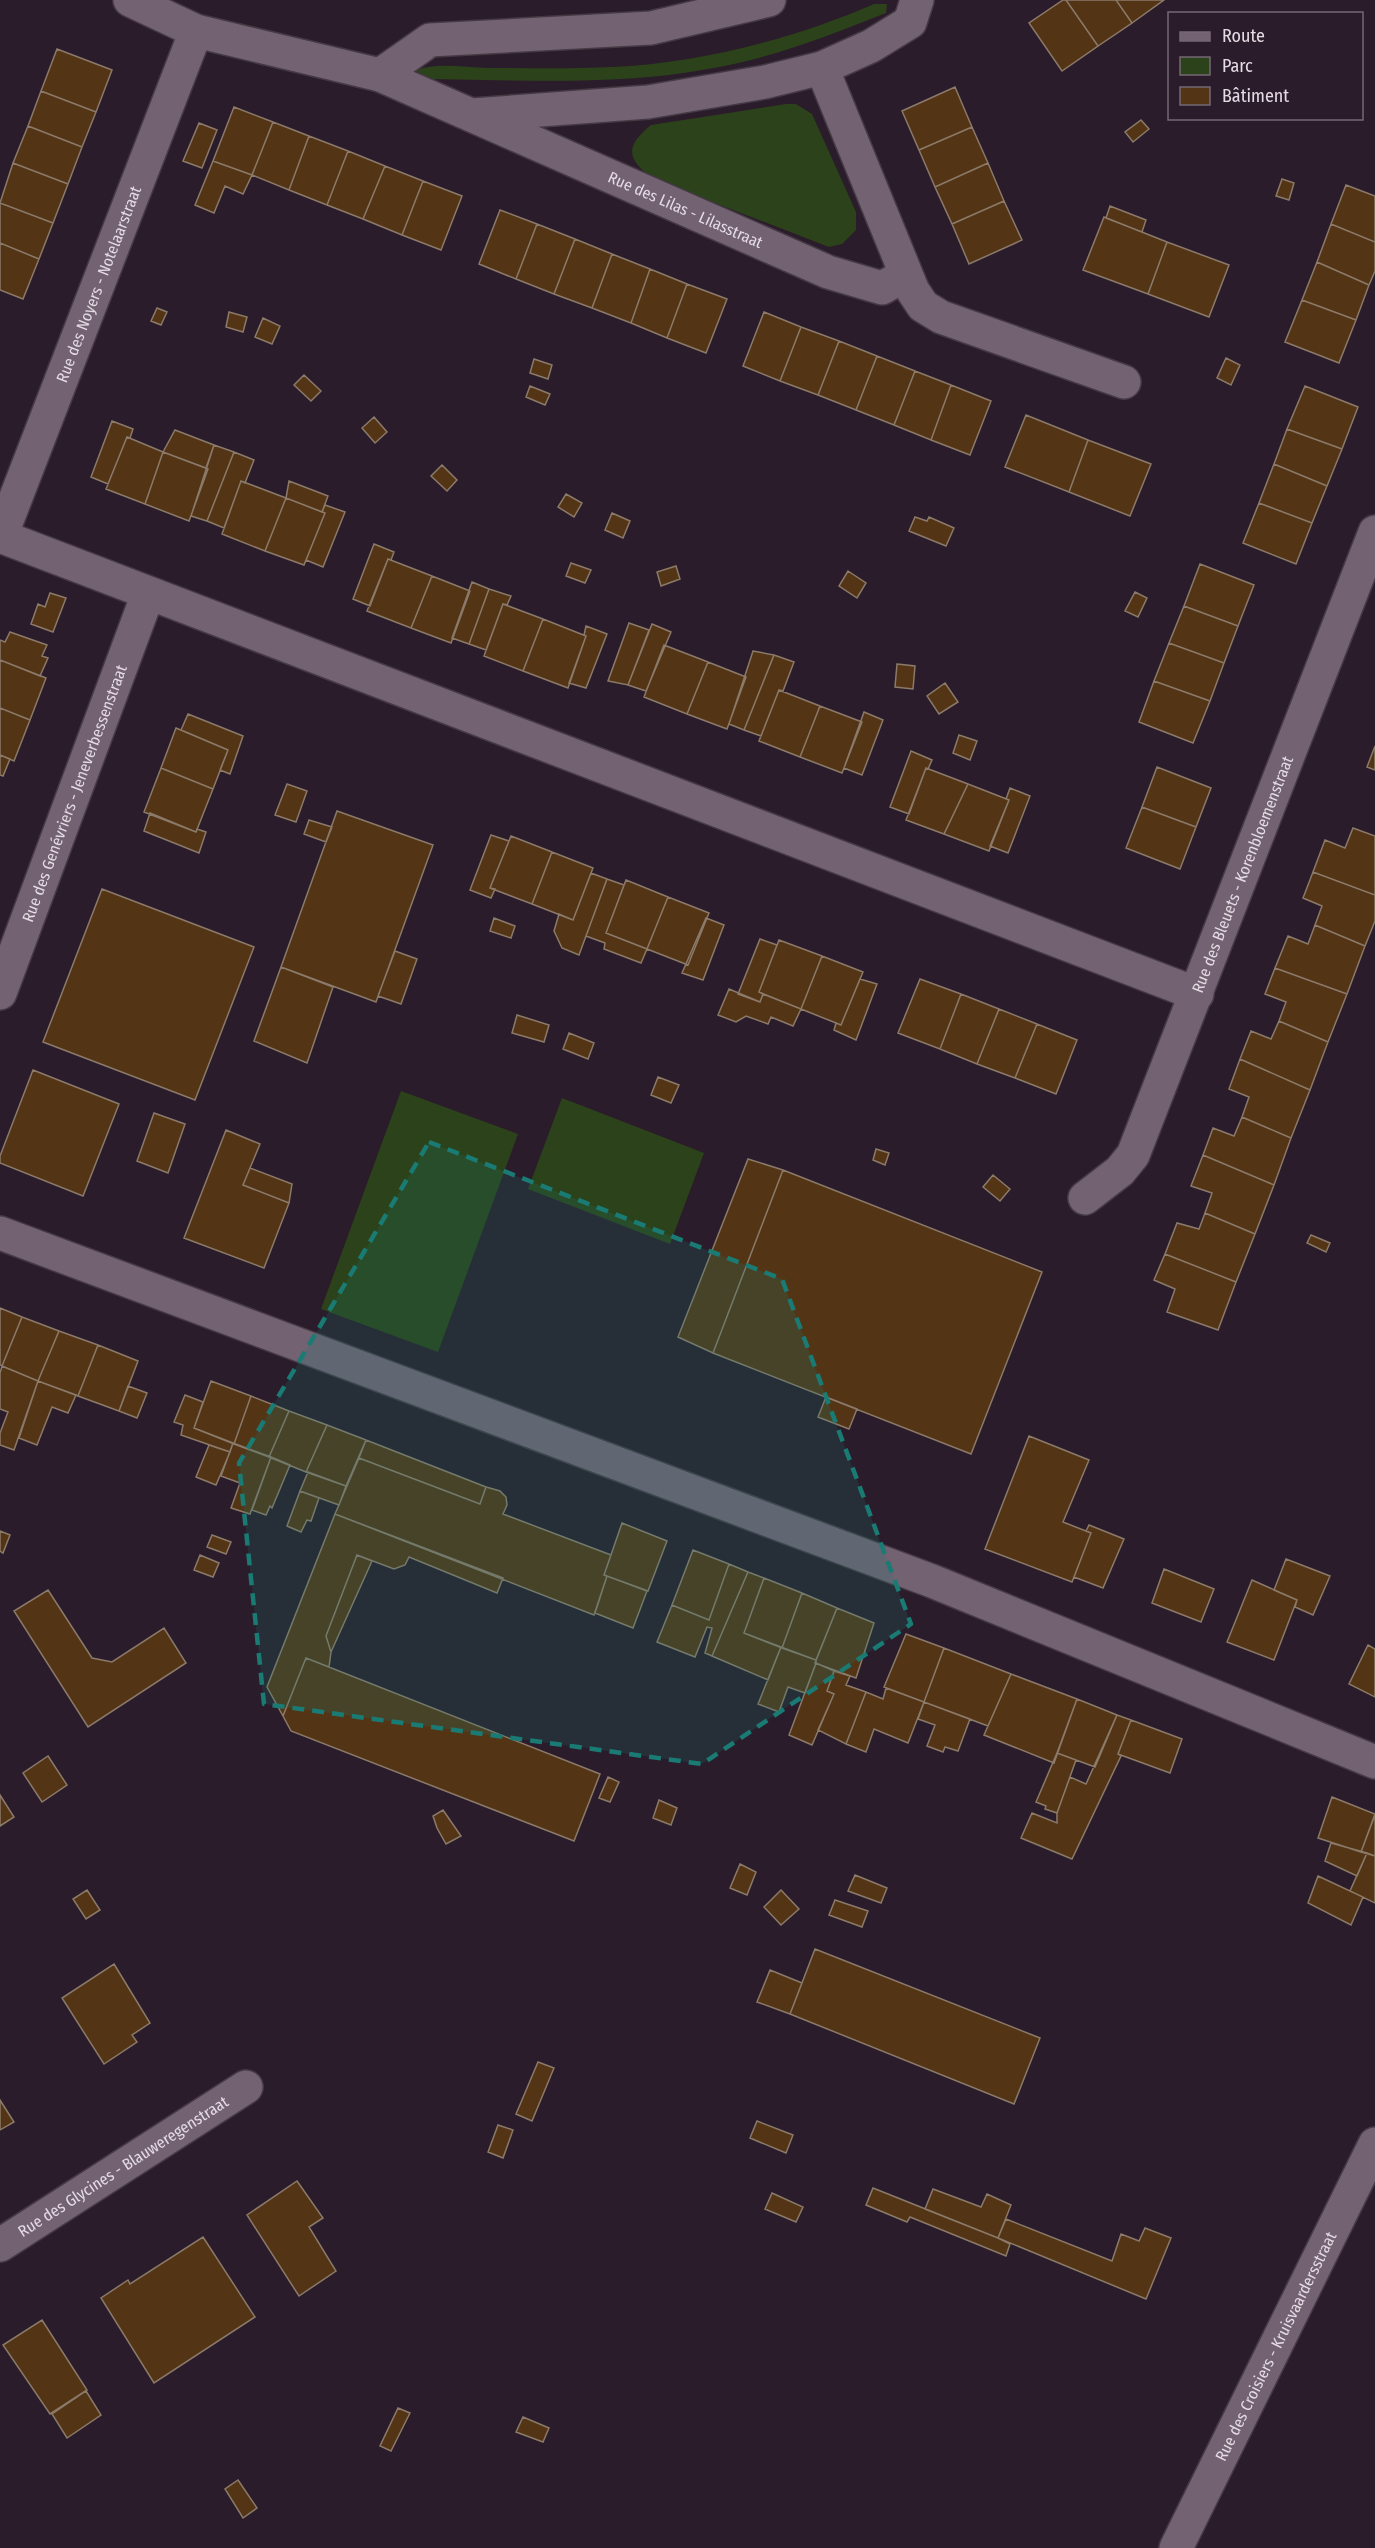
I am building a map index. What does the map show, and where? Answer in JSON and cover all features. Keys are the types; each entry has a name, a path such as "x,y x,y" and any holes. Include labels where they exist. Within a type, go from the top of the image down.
{"street":[{"name":"Rue des Lilas - Lilasstraat","path":"130,0 196,31 380,75 828,272 882,288 905,275"},
{"path":"380,75 430,40 651,28 769,0"},
{"name":"Rue des Lilas - Lilasstraat","path":"467,115 648,102 765,82 822,68 871,46 910,22 917,0"},
{"name":"Rue des Noyers - Notelaarstraat","path":"0,536 196,31"},
{"path":"822,68 905,275 923,306 941,316 1124,382"},
{"name":"Rue des Bleuets - Korenbloemenstraat","path":"1085,1198 1120,1171 1133,1155 1375,532"},
{"path":"0,536 1197,994"},
{"name":"Rue des Genévriers - Jeneverbessenstraat","path":"0,993 148,594"},
{"path":"0,1233 910,1573 1375,1762"},
{"name":"Rue des Glycines - Blauweregenstraat","path":"0,2245 246,2086"},
{"name":"Rue des Croisiers - Kruisvaardersstraat","path":"1176,2548 1375,2144"}],"highlighted area":[{"path":"429,1142 782,1279 911,1624 702,1764 264,1704 239,1463"}],"green space":[{"path":"874,4 887,4 886,13 776,53 708,69 639,78 569,81 420,79 416,70 442,66 597,68 645,65 713,55 746,47 811,28"},
{"path":"796,104 812,114 856,212 856,230 842,244 829,247 653,179 634,159 632,153 636,140 651,125"},
{"path":"401,1091 518,1134 438,1352 321,1309"},
{"path":"562,1098 704,1153 670,1244 528,1189"}],"building":[{"path":"1066,0 1098,46 1062,71 1029,23"},
{"path":"1066,0 1116,0 1132,23 1098,46"},
{"path":"1116,0 1164,0 1132,23"},
{"path":"57,49 112,70 96,112 41,91"},
{"path":"955,87 972,127 919,150 902,111"},
{"path":"41,91 96,112 82,147 28,126"},
{"path":"234,107 273,122 252,175 213,161"},
{"path":"1141,120 1149,129 1133,142 1125,132"},
{"path":"273,122 309,136 289,190 252,175"},
{"path":"199,123 217,130 202,168 183,161"},
{"path":"28,126 82,147 68,184 13,163"},
{"path":"972,127 988,163 935,187 919,150"},
{"path":"309,136 348,151 327,205 289,190"},
{"path":"348,151 385,166 363,219 327,205"},
{"path":"213,161 252,175 243,194 225,186 214,213 195,205"},
{"path":"13,163 68,184 53,223 0,203"},
{"path":"988,163 1004,201 952,224 935,187"},
{"path":"385,166 423,181 402,235 363,219"},
{"path":"1282,179 1294,183 1289,200 1276,196"},
{"path":"423,181 462,196 441,250 402,235"},
{"path":"1346,185 1375,196 1375,242 1331,224"},
{"path":"1004,201 1022,240 969,264 952,224"},
{"path":"0,203 53,223 39,259 0,243"},
{"path":"1110,206 1146,220 1142,232 1106,218"},
{"path":"500,210 537,224 516,279 479,264"},
{"path":"1104,217 1167,242 1148,294 1083,270"},
{"path":"537,224 575,239 554,294 516,279"},
{"path":"1331,224 1375,242 1375,271 1369,285 1317,262"},
{"path":"575,239 612,254 592,308 554,294"},
{"path":"1167,242 1229,265 1209,317 1148,294"},
{"path":"0,243 39,259 23,299 0,290"},
{"path":"612,254 650,269 631,323 592,308"},
{"path":"1317,262 1369,285 1356,320 1302,300"},
{"path":"650,269 687,284 667,338 631,323"},
{"path":"687,284 727,299 706,353 667,338"},
{"path":"1302,300 1356,320 1339,363 1285,342"},
{"path":"157,308 167,312 161,325 151,321"},
{"path":"229,312 247,317 243,332 226,327"},
{"path":"764,312 801,327 780,381 743,366"},
{"path":"263,318 280,326 272,344 255,337"},
{"path":"801,327 839,341 818,395 780,381"},
{"path":"839,341 877,356 856,410 818,395"},
{"path":"877,356 915,371 894,425 856,410"},
{"path":"1226,358 1240,365 1231,385 1217,378"},
{"path":"534,359 552,365 548,379 530,373"},
{"path":"915,371 951,385 931,440 894,425"},
{"path":"304,375 321,391 311,401 294,385"},
{"path":"951,385 991,401 970,455 931,440"},
{"path":"530,386 550,394 545,405 526,397"},
{"path":"1305,386 1358,407 1342,449 1287,429"},
{"path":"1026,415 1088,440 1069,492 1005,467"},
{"path":"374,417 387,432 375,443 362,428"},
{"path":"112,421 133,429 130,438 127,437 108,484 91,477"},
{"path":"1287,429 1342,449 1327,486 1274,464"},
{"path":"175,430 214,445 206,468 163,452"},
{"path":"127,437 163,452 145,504 106,489"},
{"path":"1088,440 1151,464 1130,516 1069,492"},
{"path":"214,445 234,452 207,521 191,516"},
{"path":"163,452 208,469 189,521 145,504"},
{"path":"234,452 254,460 245,483 241,481 224,528 207,521"},
{"path":"1274,464 1327,486 1312,523 1259,503"},
{"path":"442,465 457,480 447,491 431,476"},
{"path":"241,481 286,498 265,551 222,534"},
{"path":"289,481 328,496 322,512 286,498"},
{"path":"566,494 582,503 574,517 558,507"},
{"path":"286,498 325,513 304,565 265,551"},
{"path":"1259,503 1312,523 1296,564 1243,543"},
{"path":"325,505 345,512 323,567 306,560 325,513 322,512"},
{"path":"612,513 630,521 623,538 605,530"},
{"path":"915,517 927,521 929,517 954,528 946,546 909,531"},
{"path":"374,544 394,552 391,560 388,559 370,606 353,599"},
{"path":"388,559 432,576 411,628 367,611"},
{"path":"571,563 591,570 585,583 566,576"},
{"path":"1200,564 1254,585 1238,626 1184,606"},
{"path":"676,566 680,579 661,586 657,572"},
{"path":"848,571 866,583 857,598 839,586"},
{"path":"432,576 470,591 451,643 411,628"},
{"path":"472,582 489,589 469,644 452,638"},
{"path":"489,589 511,596 507,605 503,604 486,650 469,644"},
{"path":"1135,592 1147,598 1138,617 1125,611"},
{"path":"50,593 66,598 53,632 31,624 38,604 45,607"},
{"path":"503,604 543,619 523,671 484,656"},
{"path":"1184,606 1238,626 1224,663 1169,643"},
{"path":"543,619 586,636 568,688 523,671"},
{"path":"629,623 649,630 628,685 608,681"},
{"path":"652,624 671,632 646,691 628,685"},
{"path":"586,626 607,634 586,688 569,683 586,636 584,635"},
{"path":"10,632 47,645 42,656 48,658 40,676 0,660 0,640 5,642"},
{"path":"1169,643 1224,663 1210,701 1154,681"},
{"path":"664,645 708,662 687,714 644,697"},
{"path":"753,651 774,655 744,730 729,724"},
{"path":"774,655 794,662 783,691 779,690 761,736 744,730"},
{"path":"0,660 46,678 30,720 0,708"},
{"path":"708,662 746,677 727,729 687,714"},
{"path":"897,664 915,666 913,689 895,687"},
{"path":"1154,681 1210,701 1193,743 1139,722"},
{"path":"945,683 958,702 939,714 927,696"},
{"path":"779,690 820,706 800,757 759,741"},
{"path":"820,706 862,722 842,773 800,757"},
{"path":"0,708 30,720 14,761 0,755"},
{"path":"864,712 883,720 862,775 844,768"},
{"path":"188,714 243,736 230,774 220,770 228,750 181,730"},
{"path":"176,728 228,750 213,789 161,768"},
{"path":"959,735 977,741 970,760 953,753"},
{"path":"1375,746 1375,770 1367,767"},
{"path":"911,751 932,760 928,769 926,768 909,814 890,807"},
{"path":"0,755 10,759 3,776 0,775"},
{"path":"1157,767 1211,788 1196,827 1142,807"},
{"path":"161,768 213,789 196,832 144,812"},
{"path":"926,768 968,784 944,834 906,820"},
{"path":"287,784 307,791 296,822 275,815"},
{"path":"968,784 1009,800 989,851 944,834"},
{"path":"1010,788 1030,796 1008,853 990,846 1009,800 1006,799"},
{"path":"1142,807 1196,827 1180,869 1126,848"},
{"path":"337,811 433,845 376,1002 281,967"},
{"path":"150,813 196,832 197,829 206,832 199,853 144,831"},
{"path":"309,820 332,827 326,842 304,834"},
{"path":"1353,828 1375,836 1375,895 1313,872 1325,840 1345,848"},
{"path":"491,835 509,841 490,888 495,889 491,898 470,890"},
{"path":"511,836 552,852 532,904 490,888"},
{"path":"552,852 593,868 573,920 532,904"},
{"path":"1313,872 1375,895 1375,921 1365,946 1315,925 1322,906 1303,898"},
{"path":"591,873 607,879 579,955 562,948 554,931 559,914 573,920"},
{"path":"607,879 624,885 606,933 647,949 641,963 604,949 605,943 586,936"},
{"path":"626,880 668,897 647,949 606,933"},
{"path":"102,889 254,947 195,1100 43,1042"},
{"path":"668,897 709,913 688,965 647,949"},
{"path":"494,918 515,926 511,938 490,931"},
{"path":"706,918 724,925 703,980 682,973"},
{"path":"1315,925 1365,946 1347,994 1275,968 1288,936 1308,944"},
{"path":"760,939 777,945 759,992 763,994 760,1002 738,994"},
{"path":"779,940 822,956 801,1009 759,992"},
{"path":"395,951 417,959 401,1004 378,996"},
{"path":"822,956 863,972 841,1025 801,1009"},
{"path":"281,967 333,987 307,1063 254,1041"},
{"path":"1275,968 1347,994 1328,1042 1279,1021 1286,1002 1265,994"},
{"path":"860,979 877,984 856,1040 834,1030 836,1023 841,1025"},
{"path":"920,979 961,994 940,1049 898,1033"},
{"path":"729,989 760,1002 763,994 801,1009 793,1026 771,1017 768,1024 746,1016 736,1022 718,1015"},
{"path":"961,994 999,1009 977,1064 940,1049"},
{"path":"999,1009 1037,1024 1015,1078 977,1064"},
{"path":"517,1015 549,1025 544,1042 512,1033"},
{"path":"1279,1021 1328,1042 1310,1090 1240,1059 1251,1031 1271,1039"},
{"path":"1037,1024 1077,1040 1056,1094 1015,1078"},
{"path":"569,1033 594,1043 588,1059 563,1049"},
{"path":"1240,1059 1310,1090 1291,1138 1242,1117 1249,1097 1229,1089"},
{"path":"33,1070 119,1104 83,1196 0,1163 0,1156"},
{"path":"658,1077 679,1085 671,1103 651,1095"},
{"path":"154,1113 185,1124 168,1173 137,1161"},
{"path":"1242,1117 1291,1138 1274,1185 1203,1155 1213,1128 1234,1136"},
{"path":"226,1130 260,1144 243,1185 289,1203 264,1268 184,1238"},
{"path":"876,1149 889,1153 885,1165 873,1160"},
{"path":"1203,1155 1274,1185 1255,1234 1205,1213 1212,1193 1191,1186"},
{"path":"748,1159 783,1170 713,1353 678,1337"},
{"path":"250,1168 292,1184 289,1203 243,1185"},
{"path":"783,1170 1042,1272 971,1454 713,1353"},
{"path":"993,1175 1010,1189 1000,1201 983,1187"},
{"path":"1205,1213 1255,1234 1236,1282 1165,1254 1177,1223 1199,1229"},
{"path":"1311,1235 1330,1243 1326,1252 1307,1243"},
{"path":"1165,1254 1236,1282 1218,1330 1167,1312 1175,1289 1154,1280"},
{"path":"0,1308 22,1317 2,1366 0,1365"},
{"path":"22,1317 59,1331 38,1381 2,1366"},
{"path":"59,1331 98,1345 78,1396 38,1381"},
{"path":"98,1345 138,1361 119,1411 78,1396"},
{"path":"2,1366 38,1381 14,1450 0,1445 0,1433 8,1412 0,1409"},
{"path":"38,1381 76,1395 68,1413 52,1407 37,1445 19,1438"},
{"path":"211,1381 251,1396 234,1444 194,1428"},
{"path":"128,1386 147,1393 137,1418 119,1411"},
{"path":"185,1395 203,1402 194,1428 233,1443 230,1452 181,1435 183,1425 174,1422"},
{"path":"251,1396 289,1411 269,1457 234,1444"},
{"path":"826,1397 857,1409 849,1429 818,1417"},
{"path":"289,1411 327,1425 306,1472 269,1457"},
{"path":"327,1425 366,1440 346,1486 306,1472"},
{"path":"1029,1436 1089,1460 1063,1522 1091,1533 1072,1582 985,1549"},
{"path":"366,1440 486,1487 480,1504 359,1458"},
{"path":"233,1443 271,1457 250,1514 231,1508 240,1483 221,1476"},
{"path":"209,1445 230,1452 216,1485 196,1477"},
{"path":"271,1457 290,1465 272,1508 270,1506 266,1515 252,1510"},
{"path":"359,1458 480,1504 486,1487 500,1491 506,1497 507,1505 503,1514 611,1555 604,1575 607,1576 594,1615 335,1514"},
{"path":"308,1472 346,1486 339,1505 300,1491"},
{"path":"300,1491 319,1498 311,1521 307,1520 301,1532 287,1526"},
{"path":"335,1514 503,1578 497,1593 409,1557 405,1565 394,1569 357,1555 326,1636 331,1652 329,1667 306,1658 283,1716 267,1687"},
{"path":"622,1523 667,1541 648,1591 604,1575"},
{"path":"1089,1525 1124,1539 1103,1588 1074,1577 1091,1533 1086,1531"},
{"path":"0,1531 10,1535 3,1553 0,1551"},
{"path":"212,1535 231,1542 226,1554 207,1547"},
{"path":"693,1550 729,1564 709,1620 672,1605"},
{"path":"200,1555 219,1563 213,1577 194,1570"},
{"path":"357,1555 372,1561 331,1652 326,1636"},
{"path":"1286,1559 1330,1576 1313,1615 1295,1607 1297,1600 1274,1590"},
{"path":"729,1564 748,1572 712,1656 705,1653 712,1628 707,1627 695,1657 657,1642 672,1605 709,1620"},
{"path":"1164,1569 1214,1589 1201,1622 1152,1603"},
{"path":"748,1572 764,1578 744,1633 781,1647 768,1680 712,1656"},
{"path":"607,1576 647,1591 633,1628 595,1613"},
{"path":"764,1578 802,1593 782,1648 744,1633"},
{"path":"1252,1580 1297,1600 1274,1660 1227,1642"},
{"path":"48,1590 92,1658 112,1662 164,1628 186,1663 88,1727 14,1611"},
{"path":"802,1593 837,1608 816,1660 782,1648"},
{"path":"837,1608 874,1623 856,1678 815,1663"},
{"path":"906,1634 944,1648 924,1702 884,1687"},
{"path":"1368,1645 1375,1649 1375,1697 1349,1684"},
{"path":"781,1647 816,1660 816,1663 805,1693 788,1687 779,1712 758,1704"},
{"path":"944,1648 1011,1674 988,1726 924,1702"},
{"path":"306,1658 600,1774 574,1841 291,1731 283,1716"},
{"path":"816,1663 834,1671 827,1691 834,1694 812,1745 789,1735"},
{"path":"834,1671 850,1676 846,1685 866,1692 846,1744 818,1730 834,1694 827,1691"},
{"path":"1011,1674 1077,1699 1054,1763 984,1735"},
{"path":"886,1688 924,1702 908,1743 874,1729 866,1752 846,1744 866,1692 883,1699"},
{"path":"1077,1699 1117,1715 1095,1767 1057,1753"},
{"path":"924,1702 970,1719 958,1751 945,1747 943,1752 927,1746 935,1725 918,1719"},
{"path":"1117,1715 1131,1720 1118,1754 1121,1756 1072,1859 1021,1838 1032,1813 1057,1823 1057,1813 1070,1777 1086,1784"},
{"path":"1131,1720 1182,1739 1170,1773 1118,1754"},
{"path":"1057,1753 1076,1760 1057,1813 1045,1809 1046,1806 1036,1802"},
{"path":"48,1756 67,1785 42,1802 23,1773"},
{"path":"608,1777 619,1782 610,1802 599,1798"},
{"path":"0,1795 14,1817 0,1826"},
{"path":"1332,1797 1375,1814 1361,1852 1318,1838"},
{"path":"659,1800 677,1808 671,1825 653,1818"},
{"path":"443,1810 461,1836 446,1844 433,1816"},
{"path":"1375,1815 1375,1856 1361,1852"},
{"path":"1331,1843 1367,1853 1357,1876 1325,1861"},
{"path":"1367,1853 1375,1856 1375,1903 1350,1891"},
{"path":"740,1864 756,1872 747,1895 730,1888"},
{"path":"855,1875 887,1888 881,1903 848,1891"},
{"path":"1318,1876 1363,1897 1351,1925 1308,1903"},
{"path":"87,1890 100,1910 86,1919 73,1899"},
{"path":"781,1890 799,1909 781,1925 764,1907"},
{"path":"835,1900 868,1911 862,1927 829,1915"},
{"path":"815,1949 1040,2038 1014,2104 790,2014"},
{"path":"114,1964 150,2023 132,2035 137,2042 104,2064 62,1998"},
{"path":"770,1970 802,1983 790,2014 757,2002"},
{"path":"538,2062 554,2068 532,2121 516,2114"},
{"path":"0,2100 14,2122 0,2130"},
{"path":"757,2121 793,2135 786,2153 750,2138"},
{"path":"498,2125 513,2130 503,2158 488,2152"},
{"path":"297,2181 323,2218 309,2227 336,2271 299,2296 247,2215"},
{"path":"873,2188 1010,2244 1006,2256 910,2217 907,2222 866,2205"},
{"path":"933,2189 981,2207 987,2194 1011,2205 998,2238 925,2209"},
{"path":"772,2193 803,2207 796,2222 765,2209"},
{"path":"1006,2219 1112,2261 1121,2234 1139,2241 1145,2228 1171,2238 1146,2299 998,2238"},
{"path":"203,2237 255,2317 154,2383 101,2298 128,2280 130,2284"},
{"path":"42,2320 87,2390 50,2414 3,2345"},
{"path":"86,2391 101,2415 67,2438 52,2414"},
{"path":"398,2408 410,2413 391,2451 380,2446"},
{"path":"523,2417 549,2428 543,2442 516,2432"},
{"path":"238,2480 257,2508 243,2518 225,2489"}]}
